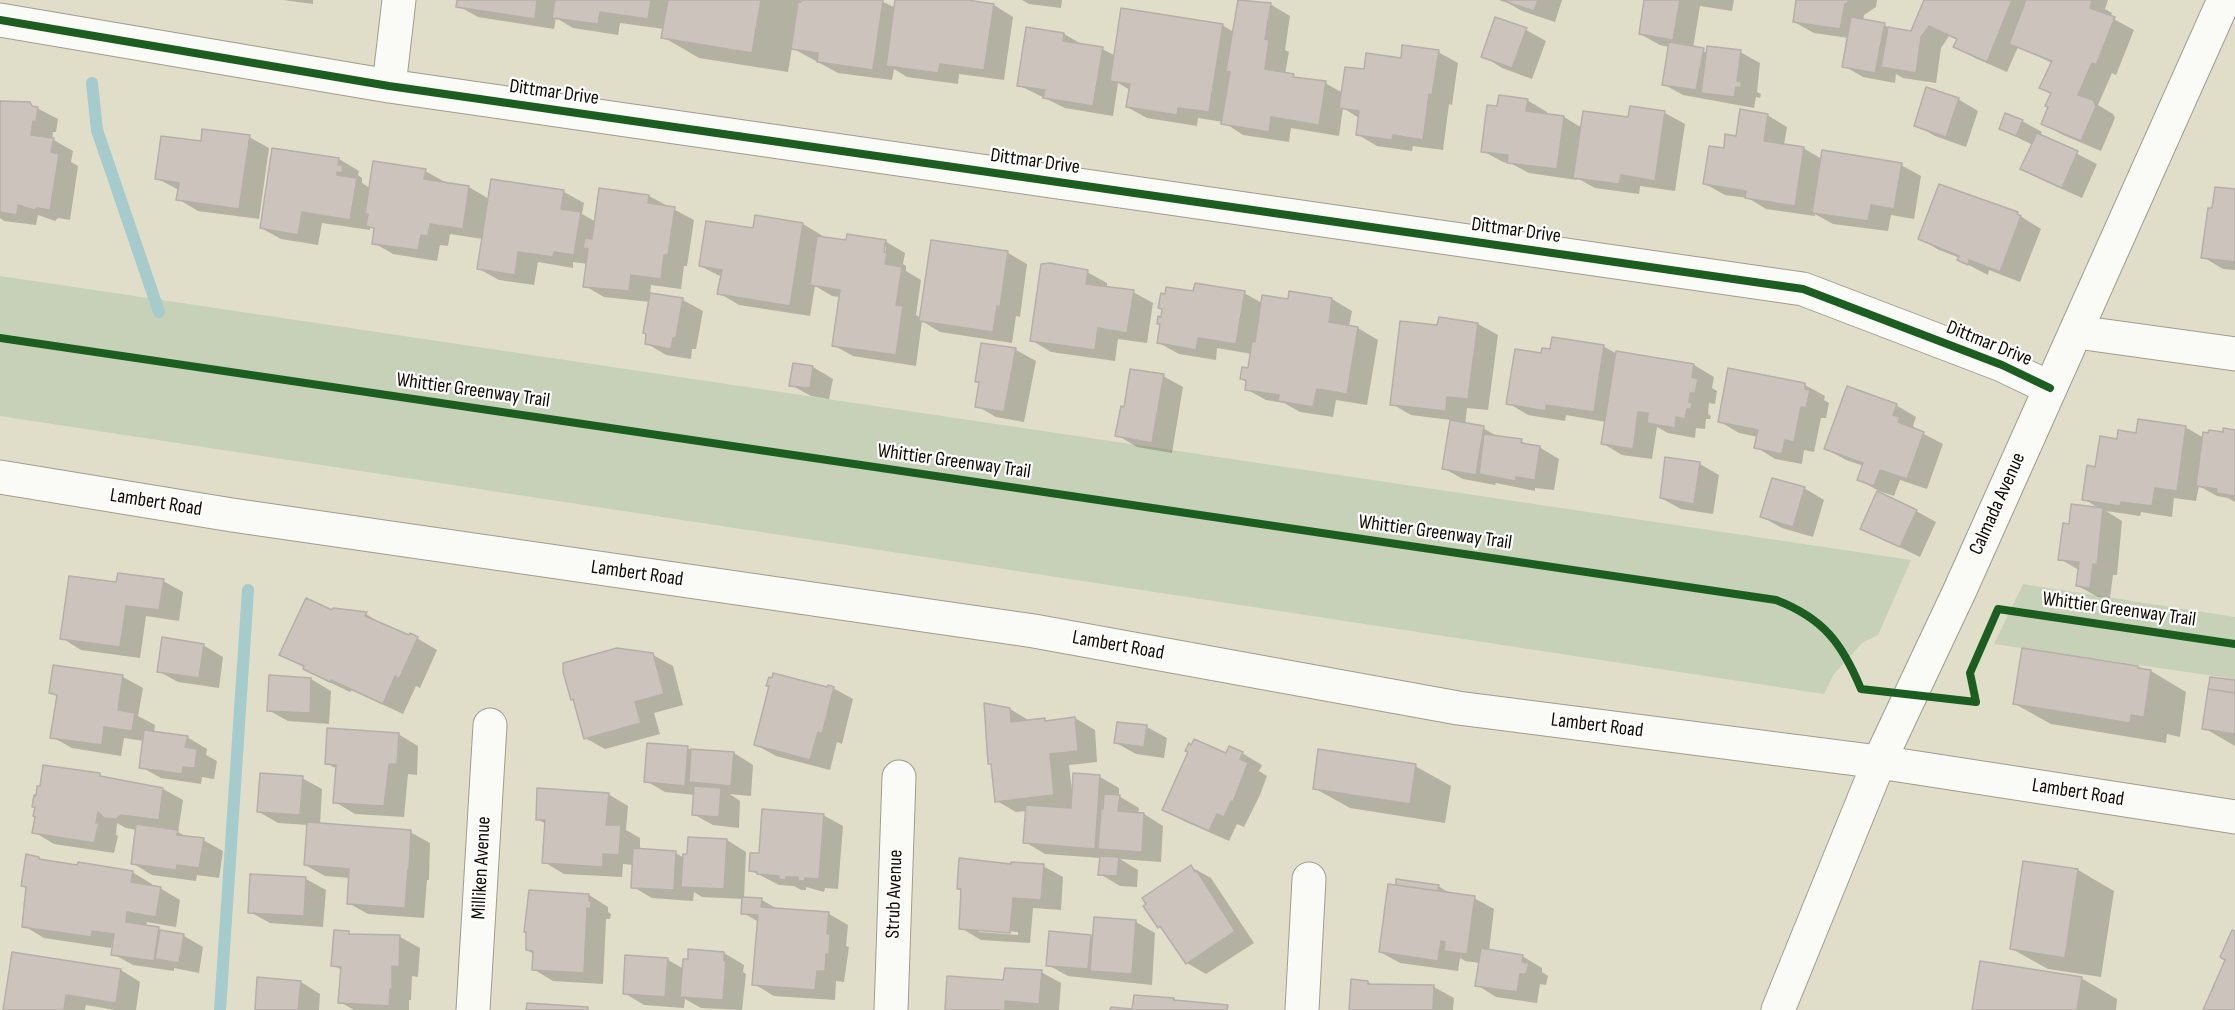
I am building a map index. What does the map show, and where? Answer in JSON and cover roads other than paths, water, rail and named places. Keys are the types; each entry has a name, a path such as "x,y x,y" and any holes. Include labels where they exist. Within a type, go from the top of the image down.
{"street":[{"path":"388,86 399,0"},
{"name":"Calmada Avenue","path":"1778,1010 1879,762 1947,619 2077,332 2224,0"},
{"name":"Dittmar Drive","path":"0,20 388,86 1803,289 2002,365 2050,388"},
{"path":"2077,332 2235,354"},
{"path":"0,477 0,482"},
{"name":"Lambert Road","path":"0,477 232,515 1034,631 1458,708 1879,762 2235,816"},
{"name":"Milliken Avenue","path":"473,1010 490,725"},
{"name":"Strub Avenue","path":"891,1010 899,777"},
{"path":"1302,1010 1309,879"}],"waterway":[{"path":"92,83 97,130 159,312"},
{"path":"220,1010 248,590"}]}
